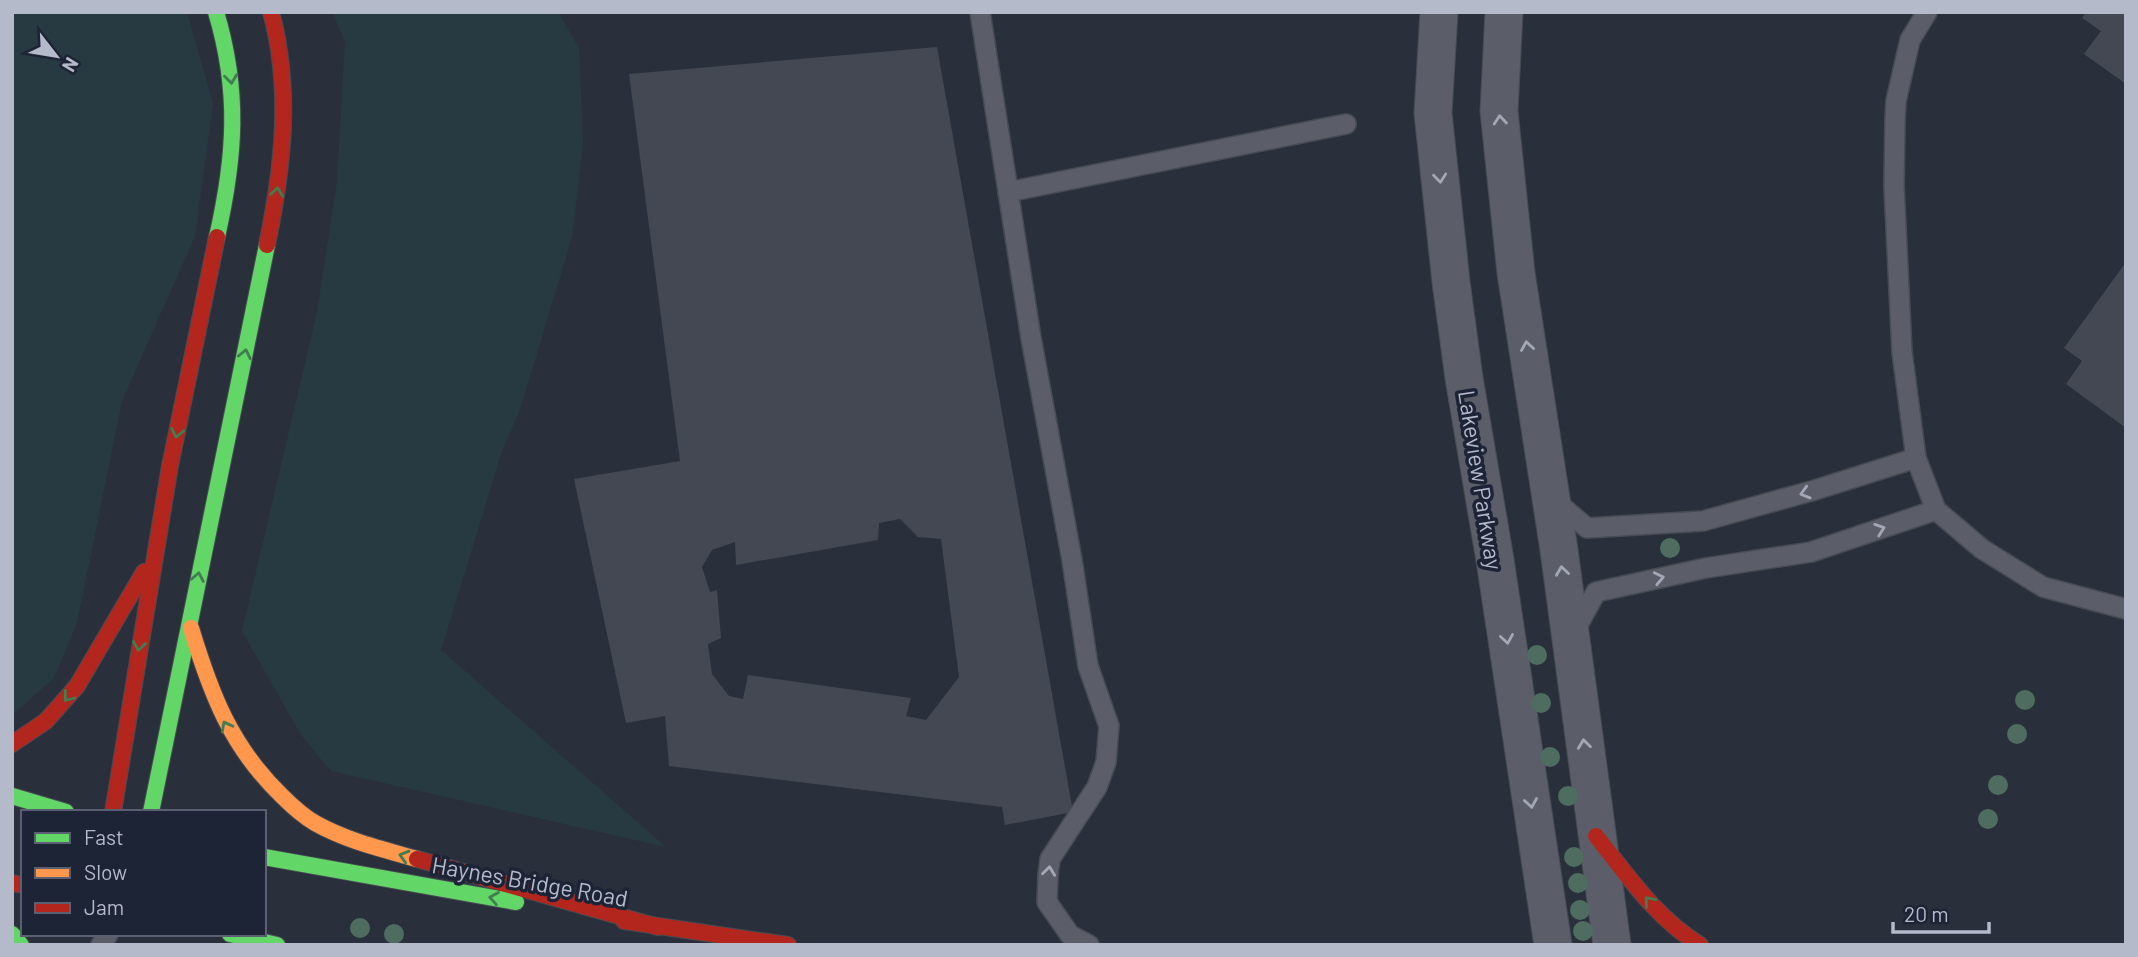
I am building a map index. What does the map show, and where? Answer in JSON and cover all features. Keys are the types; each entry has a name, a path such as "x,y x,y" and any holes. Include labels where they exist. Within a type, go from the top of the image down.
{"main road":[{"path":"113,810 154,555 189,366 228,184 234,132 232,79 222,27 216,12"},
{"path":"151,810 278,191 284,135 283,77 271,12"},
{"path":"12,744 57,711 77,686 154,555"},
{"path":"190,623 201,663 224,724 241,752 278,793 313,822 360,843 658,927"},
{"path":"12,796 59,810"},
{"path":"1596,836 1666,921 1682,936 1700,945"},
{"name":"Haynes Bridge Road","path":"266,857 658,927 788,945"},
{"path":"12,934 21,945"},
{"path":"239,936 277,945"}],"street":[{"name":"Lakeview Parkway","path":"1438,12 1433,113 1451,282 1553,945"},
{"path":"1504,12 1499,111 1516,273 1551,497 1612,945"}],"lane":[{"path":"980,12 1031,338 1072,560 1088,666 1109,726 1106,762 1097,787 1050,859 1048,875 1047,902 1070,935 1088,945"},
{"path":"1927,12 1910,40 1896,101 1895,120 1894,187 1902,352 1916,458 1936,510 1982,549 2043,587 2126,609"},
{"path":"1008,192 1346,124"},
{"path":"1551,497 1587,528 1703,521 1916,458"},
{"path":"1571,638 1596,592 1706,568 1811,552 1936,510"}],"shaded area":[{"path":"12,12 187,12 213,103 195,236 122,401 77,623 54,678 12,715"},
{"path":"332,12 558,12 579,48 583,144 572,237 520,410 502,451 441,650 666,847 331,771 301,735 242,631 317,312 337,182 345,42"}],"building":[{"path":"2086,12 2126,12 2126,84 2084,54 2101,31 2082,18"},
{"path":"937,47 1073,812 1005,825 1002,807 669,766 665,716 626,723 574,479 680,461 629,74","holes":["900,519 918,537 941,539 959,677 926,720 906,716 911,698 748,675 743,699 729,696 712,674 708,644 721,638 717,590 710,592 702,567 712,550 735,542 736,565 878,540 879,523"]},
{"path":"2126,262 2126,428 2066,384 2082,361 2064,348"}],"traffic: fast":[{"path":"216,12 224,41 232,97 231,152 217,237"},
{"path":"151,810 267,245"},
{"path":"12,796 59,810"},
{"path":"266,857 516,902"},
{"path":"12,934 21,945"},
{"path":"239,936 277,945"}],"traffic: slow":[{"path":"191,628 206,675 236,739 282,796 306,817 327,829 365,844 417,859"}],"traffic: jam":[{"path":"267,245 283,128 281,70 271,12"},
{"path":"113,810 170,466 217,237"},
{"path":"12,744 46,721 77,686 144,572"},
{"path":"1596,836 1656,909 1700,945"},
{"path":"417,859 658,927"},
{"path":"12,883 21,885"},
{"path":"624,921 788,945"}]}
